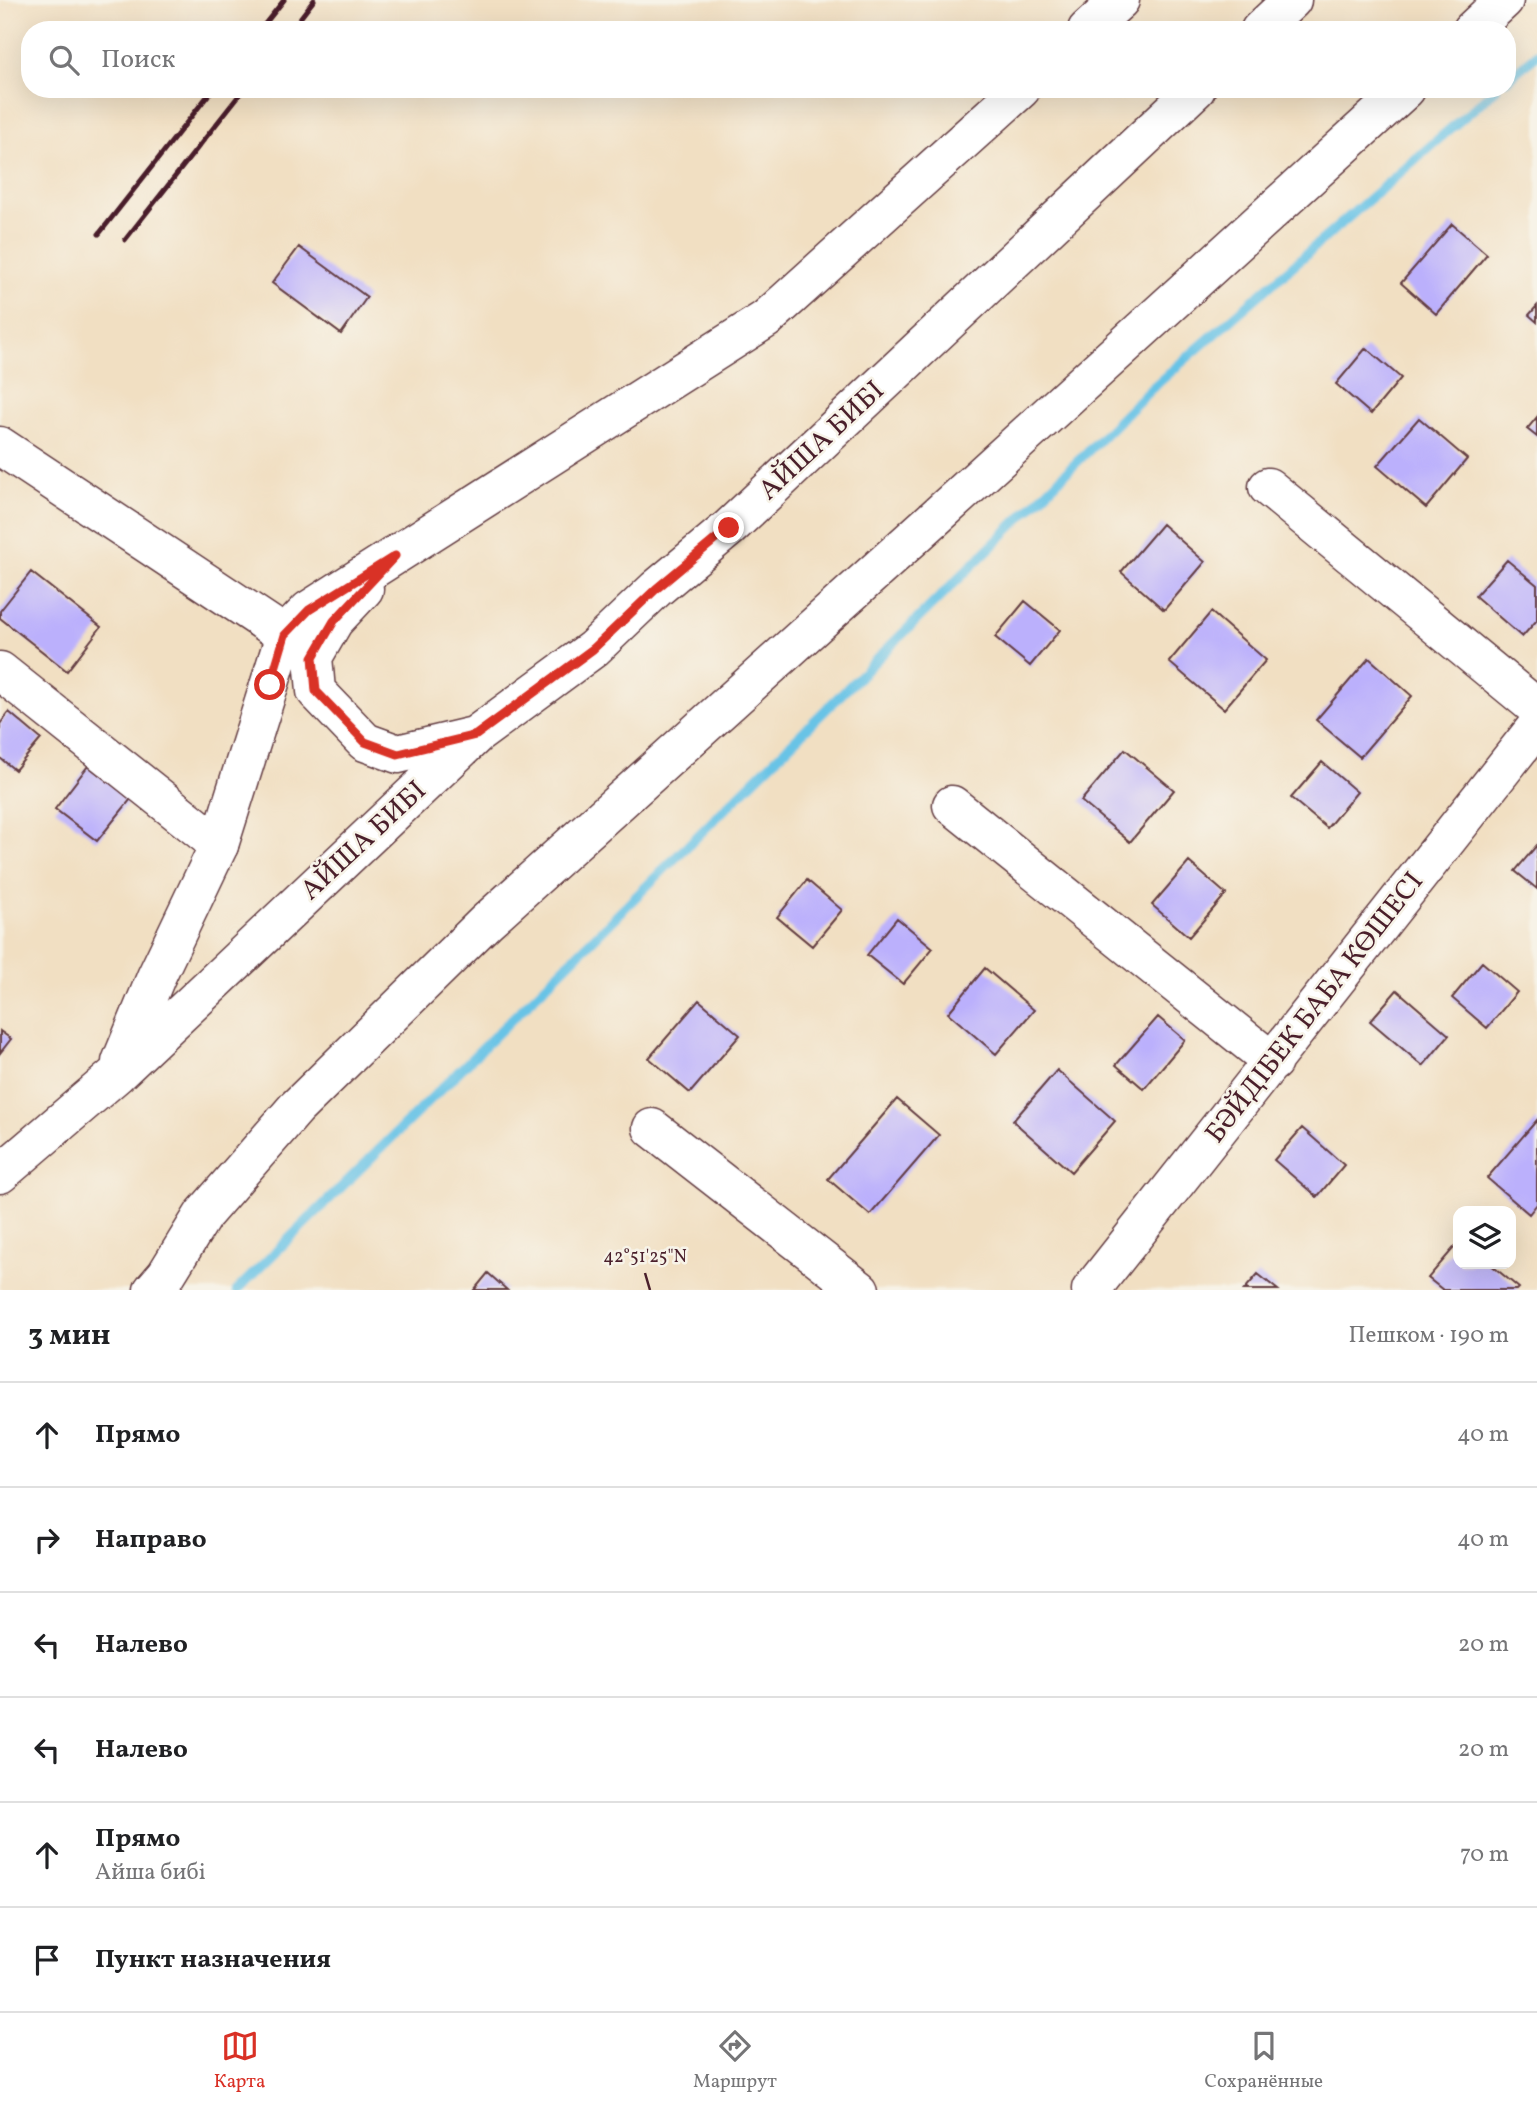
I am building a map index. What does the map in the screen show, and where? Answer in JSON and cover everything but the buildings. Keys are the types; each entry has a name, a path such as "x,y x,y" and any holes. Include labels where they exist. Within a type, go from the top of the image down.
{"main road":[{"path":"1097,21 1120,0"},
{"path":"1270,21 1292,0"},
{"path":"1482,21 1504,0"},
{"path":"117,1074 156,977 219,845 285,635 309,610 766,319 1011,98"},
{"name":"АЙША БИБІ","path":"1,1174 117,1074 476,735 593,649 656,589 729,528 1186,98"},
{"path":"153,1290 166,1275 203,1215 296,1108 486,922 927,526 1396,98"},
{"path":"0,446 285,635"},
{"path":"1268,487 1537,708"},
{"path":"395,556 334,621 313,657 316,691 365,742 398,754 476,735"},
{"path":"0,671 219,845"},
{"name":"БӘЙДІБЕК БАБА КӨШЕСІ","path":"1091,1290 1537,726"},
{"path":"952,805 1273,1062"},
{"path":"652,1128 860,1290"}],"waterway":[{"path":"1516,72 1537,54"},
{"path":"237,1290 1151,389 1486,98"}],"railway":[{"path":"267,21 284,0"},
{"path":"298,21 314,0"},
{"path":"99,234 206,98"},
{"path":"125,240 237,98"}],"route":[{"path":"270,685 285,635 309,610 395,556 334,621 313,657 316,691 365,742 398,754 476,735 593,649 656,589 729,528"}]}
